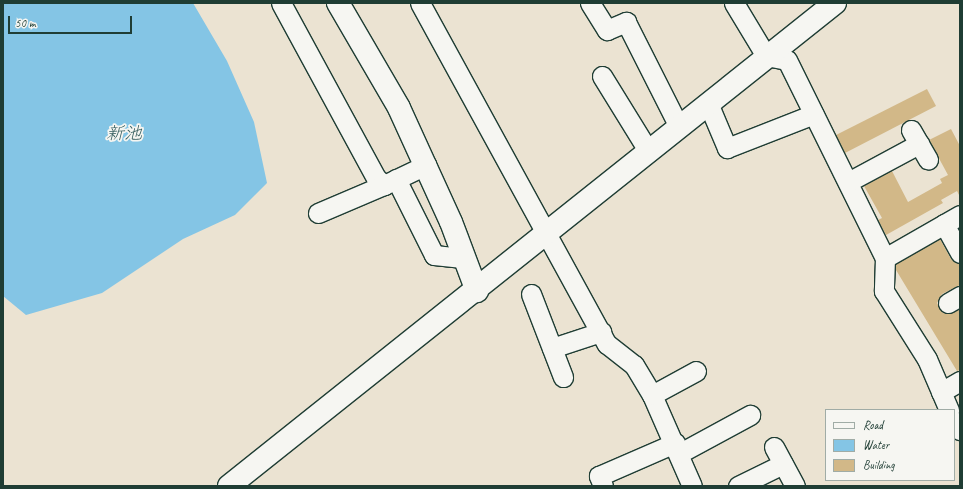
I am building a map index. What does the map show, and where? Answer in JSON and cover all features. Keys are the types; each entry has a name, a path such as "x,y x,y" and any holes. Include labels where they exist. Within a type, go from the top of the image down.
{"street":[{"path":"281,3 376,178 390,182 434,255 465,258"},
{"path":"338,3 399,108 426,165 465,258 477,291"},
{"path":"420,3 607,344 634,365 652,396 677,448 692,486"},
{"path":"590,3 607,30 626,22 679,127"},
{"path":"734,3 766,56 787,60 885,258 884,291 927,359 949,409"},
{"path":"230,486 477,291 766,56 835,3"},
{"path":"602,76 649,152"},
{"path":"708,103 727,148 814,114"},
{"path":"848,182 919,145"},
{"path":"318,214 426,165"},
{"path":"885,258 960,215"},
{"path":"944,224 960,254"},
{"path":"531,294 564,377"},
{"path":"552,348 601,332"},
{"path":"652,396 696,371"},
{"path":"941,392 960,381"},
{"path":"603,486 599,476 677,448 750,415"},
{"path":"774,448 795,486"},
{"path":"738,486 783,464"}],"water":[{"name":"新池","path":"3,3 193,3 227,61 254,122 267,183 235,215 183,239 102,293 26,315 3,296"}],"building":[{"path":"927,89 936,106 845,153 836,135"},
{"path":"951,129 960,146 960,197 957,191 941,200 943,203 886,235 878,220 882,218 864,186 892,171 908,202 942,183 940,179 948,175 929,140"},
{"path":"940,239 951,259 960,264 960,285 942,294 937,303 943,313 948,314 960,309 960,370 957,371 896,270 896,264"}]}
